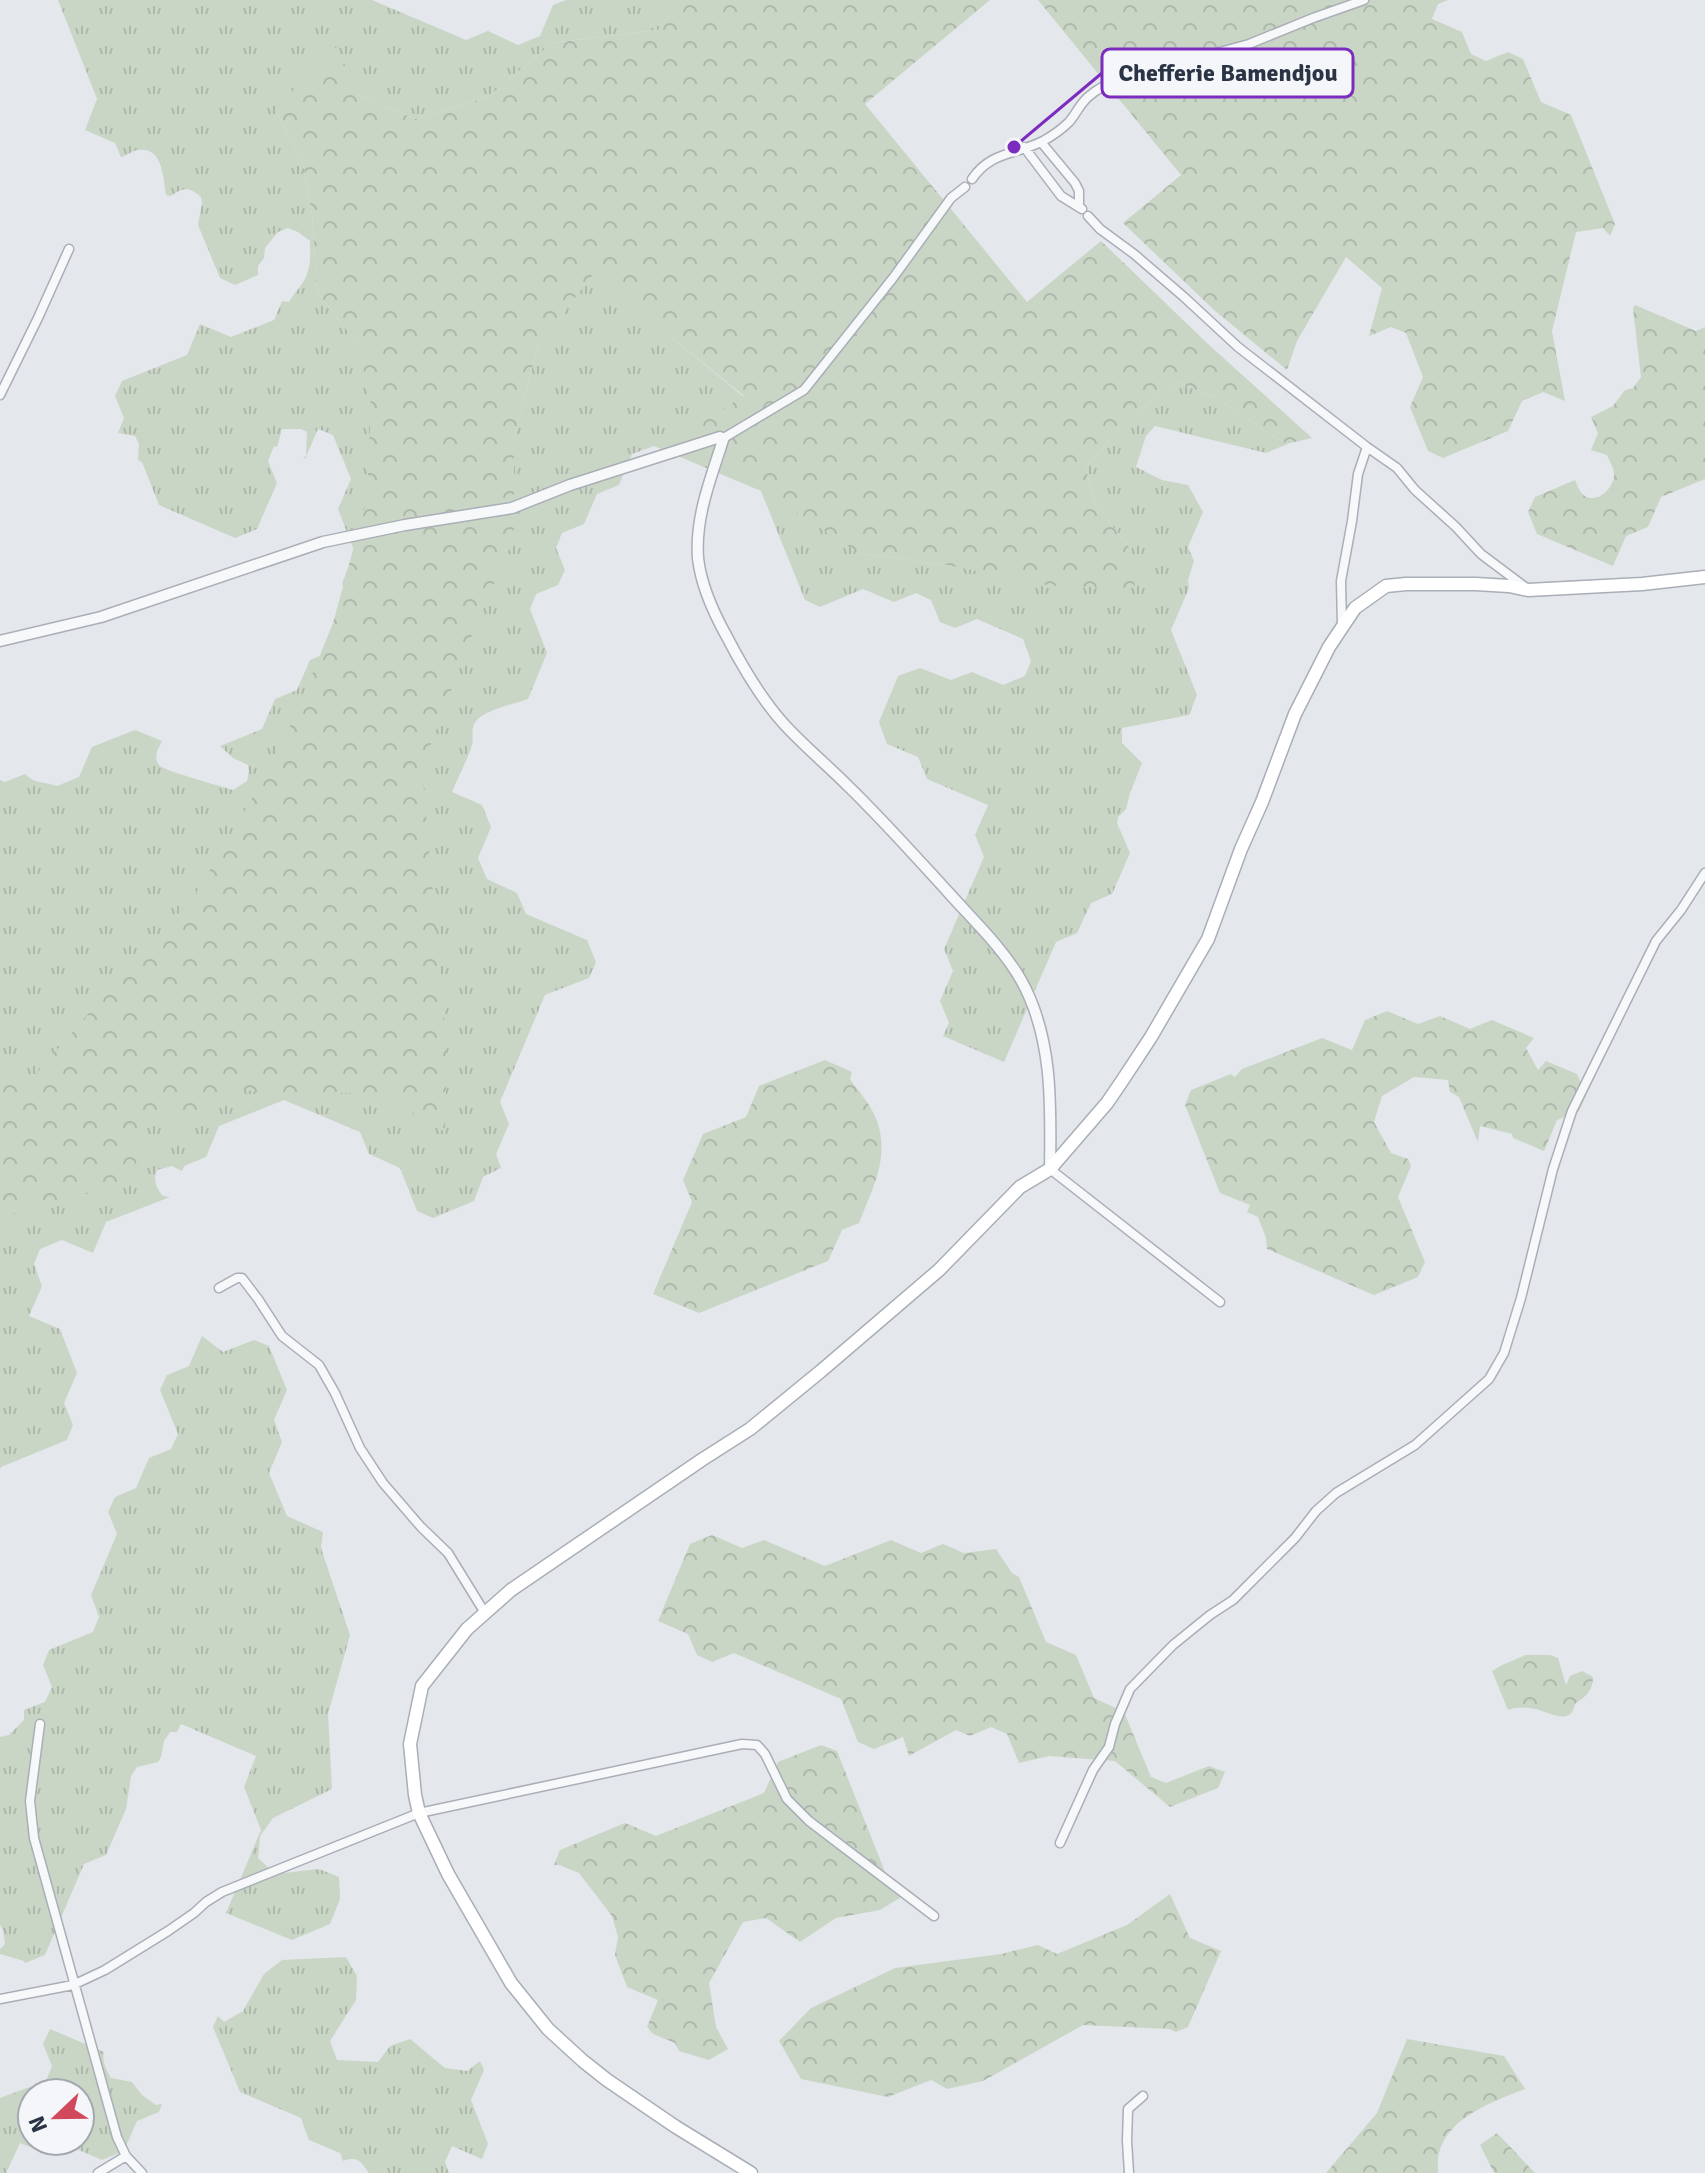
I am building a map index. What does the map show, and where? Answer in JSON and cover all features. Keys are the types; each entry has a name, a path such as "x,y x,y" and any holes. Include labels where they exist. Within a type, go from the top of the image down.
{"main road":[{"path":"751,2173 607,2080 548,2029 523,1999 496,1959 448,1874 419,1813 410,1744 422,1686 467,1629 511,1590 750,1429 920,1286 1020,1187 1050,1169 1107,1103 1151,1037 1208,939 1295,714 1355,608 1386,586 1406,584 1476,584 1528,590 1705,577"}],"street":[{"path":"972,179 988,161 1041,142 1070,121 1090,95 1104,85 1249,44 1364,0"},
{"path":"1041,142 1075,183 1083,210"},
{"path":"1024,147 1061,196 1083,210 1100,229 1154,271 1238,347 1397,468 1415,490 1481,554 1528,590"},
{"path":"0,641 101,617 323,542 512,508 570,485 720,437 722,439 804,390 893,278 951,198 965,187"},
{"path":"0,395 69,249"},
{"path":"722,439 702,511 698,535 699,559 709,602 746,674 773,711 889,828 996,944 1021,981 1040,1029 1045,1052 1049,1083 1050,1169 1220,1302"},
{"path":"1342,627 1341,581 1358,474 1367,447"},
{"path":"1060,1843 1093,1770 1109,1747 1130,1689 1173,1645 1233,1600 1336,1493 1415,1445 1489,1379 1504,1353 1572,1111 1656,941 1705,873"},
{"path":"219,1288 242,1278 282,1336 319,1365 360,1448 383,1483 413,1519 448,1553 485,1613"},
{"path":"40,1724 30,1801 34,1838 117,2137 126,2156 142,2173"},
{"path":"0,1999 73,1985 130,1955 222,1892 419,1813 742,1744 757,1745 765,1754 787,1799 809,1821 934,1916"},
{"path":"1129,2173 1128,2109 1143,2096"},
{"path":"98,2173 126,2156"}],"green space":[{"path":"58,0 372,0 466,40 488,31 518,45 540,36 553,5 566,0 682,0 658,30 552,43 488,97 415,119 359,95 275,109 303,164 312,214 317,292 358,344 514,437 538,346 593,273 744,397 859,553 952,566 1132,551 1094,502 1086,468 1125,422 1177,382 1216,398 1286,444 1290,443 1266,453 1155,426 1146,436 1136,467 1162,480 1188,485 1203,512 1188,547 1194,561 1188,580 1189,588 1171,630 1197,695 1189,715 1122,728 1122,743 1142,763 1126,809 1118,817 1117,823 1130,853 1112,894 1091,903 1077,933 1056,942 1004,1062 943,1036 949,1023 940,1001 953,971 944,949 984,857 975,835 988,805 927,779 918,757 887,744 879,722 898,676 920,668 951,680 972,672 1003,685 1025,676 1031,661 1023,639 977,619 955,628 940,622 931,600 916,593 894,602 863,589 820,607 805,600 761,491 654,446 632,454 619,485 597,494 584,524 562,533 556,548 565,570 558,585 536,594 530,609 547,653 528,699 493,711 476,721 468,757 452,792 482,805 491,827 478,858 487,879 517,893 526,914 587,940 596,962 589,978 545,995 500,1102 509,1124 496,1154 501,1168 483,1177 474,1201 433,1218 417,1211 400,1168 369,1154 360,1132 284,1100 219,1126 206,1157 184,1166 182,1171 172,1166 157,1170 157,1187 163,1196 170,1197 106,1222 93,1253 62,1240 40,1249 34,1264 42,1286 29,1316 60,1329 77,1373 64,1403 73,1425 67,1440 0,1470 0,780 5,782 25,774 57,786 79,777 92,747 135,730 162,741 156,759 163,768 233,790 247,781 248,765 233,758 220,746 262,729 275,699 297,690 310,660 332,651 351,605 342,583 355,553 338,509 351,479 333,435 318,429 305,459 307,432 282,429 277,447 274,446 268,461 277,483 257,529 235,538 159,505 142,462 138,460 139,444 135,436 118,433 124,418 115,396 122,381 187,355 200,324 231,337 274,320 282,301 289,302 306,277 310,241 288,228 278,232 265,248 258,275 235,285 220,278 198,225 201,197 186,189 166,195 160,165 153,153 136,150 121,157 115,143 85,130 97,99"},
{"path":"682,0 990,0 865,104 1027,302 1101,241 1312,438 1286,444 1216,398 1177,382 1125,422 1086,468 1094,502 1132,551 1135,588 1052,586 952,566 859,553 752,484 693,428 744,396 593,274 538,346 514,437 514,538 472,635 422,768 447,1053 445,1132 385,1096 343,1093 288,1099 242,1089 203,1109 144,1127 133,1178 0,1217 0,1076 27,1084 193,898 249,804 295,717 333,623 367,499 371,404 358,344 317,292 312,214 303,164 275,109 336,46 359,95 415,119 488,97 552,43 658,30"},
{"path":"1038,0 1448,0 1438,4 1432,19 1462,32 1471,54 1486,61 1508,52 1523,59 1541,102 1571,115 1615,224 1610,236 1603,228 1576,232 1552,331 1565,401 1543,392 1522,401 1508,431 1443,458 1428,451 1410,407 1423,377 1406,333 1391,327 1369,336 1382,288 1346,257 1297,341 1287,370 1214,310 1123,223 1181,175"},
{"path":"1635,305 1696,331 1705,327 1705,479 1661,497 1648,527 1626,536 1613,566 1537,534 1528,512 1535,497 1575,480 1583,494 1592,498 1601,496 1612,484 1614,472 1607,455 1591,450 1598,433 1591,417 1613,406 1625,390 1633,388 1641,377"},
{"path":"1387,1011 1418,1024 1440,1016 1470,1029 1492,1020 1534,1038 1526,1048 1538,1070 1546,1061 1577,1074 1586,1096 1579,1111 1557,1120 1544,1151 1513,1138 1512,1134 1480,1126 1478,1141 1459,1097 1450,1092 1448,1080 1414,1077 1382,1096 1374,1122 1391,1153 1408,1159 1411,1166 1398,1197 1425,1262 1418,1277 1374,1295 1267,1249 1258,1217 1247,1212 1250,1205 1220,1193 1185,1105 1191,1090 1231,1074 1235,1077 1242,1069 1322,1038 1352,1050 1365,1020"},
{"path":"825,1060 852,1072 850,1079 872,1110 880,1135 882,1148 878,1173 859,1223 842,1230 828,1261 699,1313 653,1294 692,1202 683,1180 703,1134 746,1117 759,1086"},
{"path":"202,1336 223,1352 254,1340 269,1346 287,1390 274,1420 282,1442 269,1473 287,1516 323,1532 321,1548 350,1635 328,1714 332,1789 273,1818 260,1836 258,1858 275,1874 319,1869 339,1877 340,1899 330,1924 292,1940 226,1913 261,1830 244,1787 256,1756 181,1724 177,1732 170,1732 164,1741 158,1762 137,1767 131,1776 126,1809 106,1855 84,1864 45,1955 25,1963 0,1954 5,1944 0,1925 0,1737 9,1735 24,1720 24,1710 45,1702 52,1687 43,1665 49,1650 93,1632 99,1617 91,1595 117,1534 108,1512 115,1497 136,1488 149,1458 171,1449 178,1434 160,1390 167,1375 189,1366"},
{"path":"712,1535 742,1548 764,1540 825,1566 891,1540 921,1553 943,1544 964,1553 996,1549 1012,1573 1019,1577 1046,1642 1076,1655 1094,1698 1124,1712 1151,1777 1166,1783 1209,1766 1225,1772 1218,1788 1170,1807 1115,1761 1049,1756 1019,1763 1007,1734 991,1727 970,1736 956,1730 909,1756 903,1737 874,1749 858,1742 841,1699 734,1653 712,1662 697,1655 688,1634 658,1621 690,1544"},
{"path":"1526,1655 1558,1658 1566,1685 1570,1676 1582,1671 1593,1677 1590,1690 1575,1704 1569,1715 1559,1716 1528,1708 1508,1710 1492,1671"},
{"path":"821,1745 837,1751 889,1882 911,1891 880,1910 836,1918 800,1942 766,1918 743,1922 709,1983 716,2027 728,2049 709,2060 679,2051 675,2043 653,2034 647,2027 658,2000 627,1987 615,1955 618,1937 612,1916 579,1873 554,1865 560,1850 625,1823 656,1836 764,1793 778,1762"},
{"path":"1170,1894 1190,1938 1221,1951 1188,2027 1176,2032 1169,2029 1083,2025 983,2081 947,2089 931,2080 888,2097 801,2079 779,2041 811,2008 895,1968 1001,1954 1038,1945 1057,1954 1127,1925"},
{"path":"346,1957 357,1976 356,2000 330,2041 337,2060 378,2062 390,2046 410,2039 445,2068 467,2071 480,2061 484,2070 471,2100 488,2144 482,2159 452,2146 445,2162 449,2173 369,2173 358,2161 343,2161 340,2153 309,2140 301,2118 240,2092 213,2027 218,2016 224,2022 243,2011 264,1974 282,1960"},
{"path":"50,2029 104,2052 104,2062 111,2078 132,2082 142,2095 156,2105 162,2104 159,2112 137,2121 124,2151 102,2160 95,2157 96,2077 48,2077 52,2066 43,2044"},
{"path":"1407,2039 1504,2056 1525,2089 1462,2120 1444,2140 1439,2153 1438,2173 1326,2173 1377,2113"},
{"path":"16,2092 16,2152 6,2173 0,2173 0,2098"},
{"path":"1497,2133 1535,2173 1494,2173 1480,2145"}],"place":[{"name":"Chefferie Bamendjou","path":"1014,147"}]}
